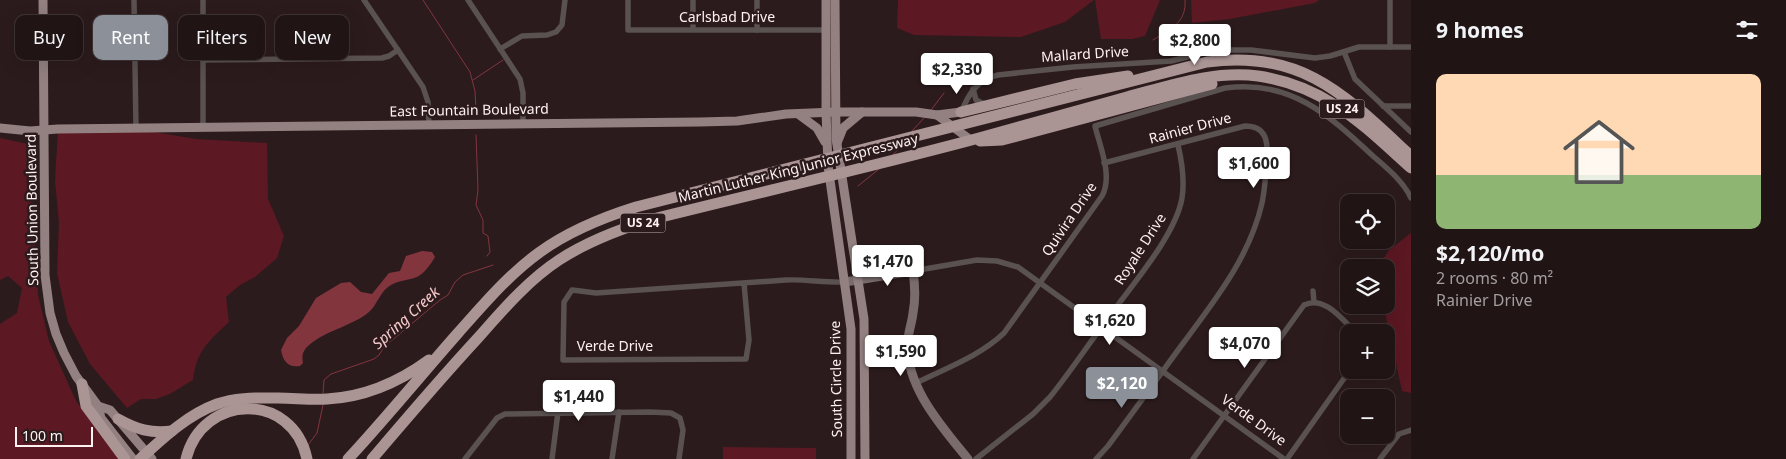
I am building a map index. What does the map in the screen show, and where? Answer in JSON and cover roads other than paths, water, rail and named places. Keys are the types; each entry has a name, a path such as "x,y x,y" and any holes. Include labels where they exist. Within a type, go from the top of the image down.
{"highway":[{"name":"US 24","path":"1177,70 1207,62 1232,59 1269,62 1301,72 1328,86 1357,105 1411,156"},
{"path":"962,117 986,105 1074,84 1177,70"},
{"name":"Martin Luther King Junior Expressway","path":"348,459 446,346 506,281 531,259 568,234 596,221 636,207 803,163 1177,70"},
{"name":"Martin Luther King Junior Expressway","path":"372,459 502,310 524,289 558,261 583,246 614,232 653,220 1198,79 1230,74 1258,76"},
{"path":"968,138 990,142 1002,140 1205,86 1258,76"},
{"name":"US 24","path":"1258,76 1297,86 1336,105 1368,129 1411,168"},
{"path":"382,459 483,338 502,310"},
{"path":"146,457 172,431 198,413 217,404 237,399 327,399 359,394 394,382 418,368 446,346"},
{"path":"82,384 86,406 125,459"},
{"path":"186,459 192,442 201,429 222,414 239,409 255,409 279,418 296,434 307,459"},
{"path":"118,419 150,432 172,431"}],"main road":[{"name":"South Union Boulevard","path":"43,0 45,275 48,303 56,334 73,372 98,406 101,418 133,459"},
{"path":"826,0 830,112"},
{"path":"830,112 835,0"},
{"name":"East Fountain Boulevard","path":"0,128 44,130 725,122 830,112 916,112 940,117 962,117"},
{"name":"South Circle Drive","path":"830,112 861,294 865,340 865,459"},
{"name":"South Circle Drive","path":"830,112 827,147 832,202 845,282 852,343 851,459"},
{"path":"837,146 843,128 862,112"},
{"path":"798,114 817,128 827,147"},
{"name":"East Fountain Boulevard","path":"940,117 968,138"},
{"name":"South Union Boulevard","path":"98,406 110,410 146,457"}],"street":[{"path":"134,0 136,129"},
{"path":"203,0 203,15"},
{"path":"364,0 426,94 429,126"},
{"path":"468,0 520,79 523,93 523,125"},
{"path":"500,50 522,36 552,34 559,29 564,20 565,0"},
{"name":"Carlsbad Drive","path":"628,0 628,30 826,30"},
{"path":"693,0 693,29"},
{"path":"757,30 758,0"},
{"path":"1390,0 1390,47"},
{"path":"559,29 564,35"},
{"name":"Mallard Drive","path":"973,89 987,78 998,75 1080,66 1171,61 1217,51 1251,50 1315,58 1330,56 1359,47 1411,47"},
{"path":"265,59 382,58 398,50"},
{"path":"1344,52 1355,79 1411,132"},
{"path":"203,60 203,127"},
{"name":"Quivira Drive","path":"916,383 975,354 1004,333 1106,189 1107,174 1095,126 1225,88 1259,87 1286,93 1302,99 1329,116 1396,178 1411,198"},
{"path":"973,89 976,100 986,105"},
{"path":"968,138 962,117 973,89"},
{"path":"1383,106 1411,106"},
{"name":"Rainier Drive","path":"1096,459 1108,446 1216,298 1245,250 1262,202 1267,145 1262,132 1252,126 1245,126 1104,163"},
{"name":"Royale Drive","path":"976,459 1041,406 1058,387 1148,263 1175,220 1182,198 1182,162 1178,145"},
{"name":"Verde Drive","path":"744,283 749,340 746,358 563,360 564,302 572,290 596,293 795,279 829,283 845,282 978,260 997,261 1018,267 1040,282 1285,459"},
{"path":"913,271 916,292 908,339 908,362 916,383 937,420 968,459"},
{"path":"1313,291 1314,302"},
{"path":"1193,459 1304,305 1319,302 1327,306 1346,324"},
{"path":"1285,459 1343,379"},
{"path":"552,459 558,412"},
{"path":"465,459 500,415 558,412 666,412 676,414 682,422 683,430 678,459"},
{"path":"612,459 619,412"},
{"path":"1380,459 1399,434 1411,430"}],"waterway":[{"path":"423,0 470,72 475,91 476,112"},
{"name":"Spring Creek","path":"1153,40 1176,25 1183,15 1185,0"},
{"path":"473,80 503,60"},
{"name":"Spring Creek","path":"931,110 944,93"},
{"name":"Spring Creek","path":"912,131 925,117"},
{"path":"476,135 478,190 476,205 483,220 483,233 488,236 490,252 487,256"},
{"name":"Spring Creek","path":"892,156 901,146"},
{"name":"Spring Creek","path":"858,186 879,169"},
{"name":"Spring Creek","path":"323,394 324,380 331,374 374,359 384,347 448,295 455,282 463,275 493,265"},
{"name":"Spring Creek","path":"308,445 317,433 323,405"}]}
